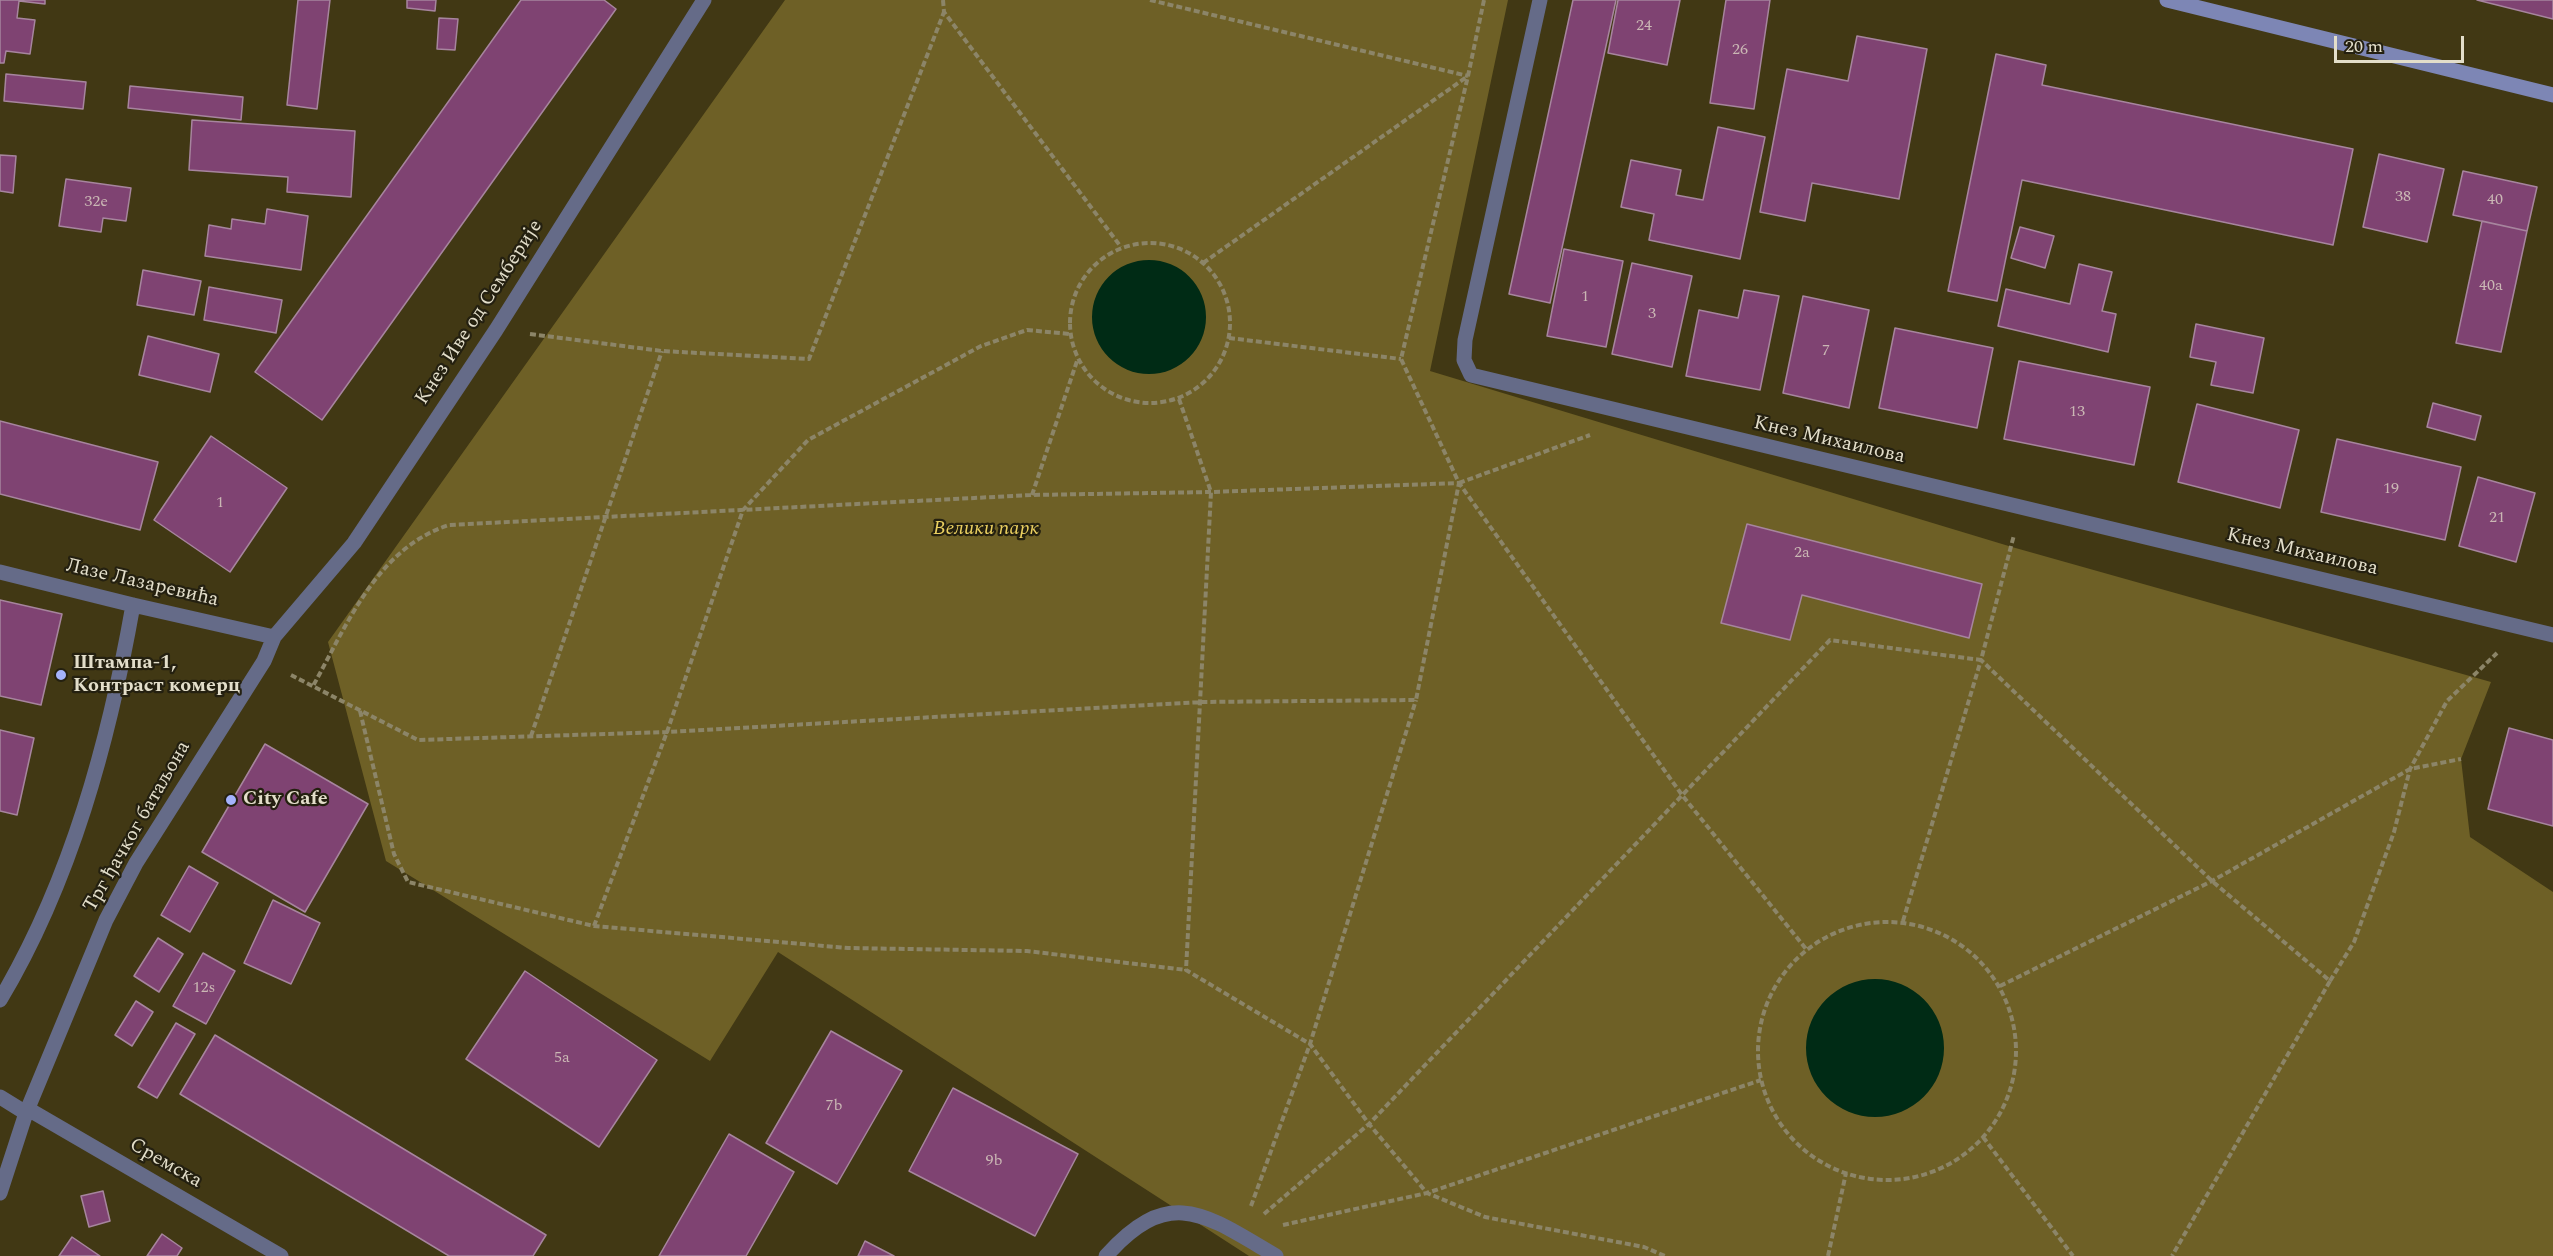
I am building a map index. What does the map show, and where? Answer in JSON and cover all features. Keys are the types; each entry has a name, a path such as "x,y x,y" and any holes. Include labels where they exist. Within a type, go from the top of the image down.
{"main road":[{"path":"2168,0 2553,95"}],"street":[{"name":"Кнез Иве од Семберије","path":"274,637 354,543 496,330 704,0"},
{"name":"Кнез Михаилова","path":"1540,0 1465,340 1466,369 1471,375 2553,635"},
{"name":"Лазе Лазаревића","path":"0,572 274,637"},
{"path":"0,1000 16,973 74,842 118,690 133,605"},
{"name":"Трг ђачког батаљона","path":"0,1193 27,1111 111,911 136,863 264,661 274,637"},
{"path":"0,1097 27,1111"},
{"name":"Сремска","path":"27,1111 281,1256"},
{"path":"1106,1256 1131,1230 1147,1220 1165,1214 1182,1213 1198,1216 1240,1235 1276,1256"}],"path":[{"path":"496,330 662,351 809,359 944,12 943,0"},
{"path":"1150,0 1468,76"},
{"path":"1484,0 1401,359 1459,483 1682,795 1806,949"},
{"path":"944,12 1121,247"},
{"path":"1203,262 1468,76"},
{"path":"1143,243 1165,244 1185,251 1203,262 1221,285 1230,310 1229,338 1220,365 1202,386 1179,399 1153,404 1127,401 1107,392 1090,378 1077,360 1070,334 1071,306 1081,281 1098,260 1121,247 1143,243"},
{"path":"594,926 667,732 743,510 808,440 981,346 1027,330 1070,334"},
{"path":"1229,338 1401,359"},
{"path":"531,736 662,351"},
{"path":"1032,495 1077,360"},
{"path":"1179,399 1211,492 1186,970"},
{"path":"313,686 379,573 406,547 430,531 449,525 1032,495 1211,492 1459,483 1640,417"},
{"path":"1240,1235 1310,1044 1416,700 1459,483"},
{"path":"1903,921 1981,660 2022,508"},
{"path":"2172,1256 2354,942 2394,832 2410,769 2447,701 2524,628"},
{"path":"1240,1235 1369,1124 1830,640 1981,660 2212,881 2330,981"},
{"path":"264,661 418,740 667,732 1201,702 1416,700"},
{"path":"360,711 394,854 408,882 594,926 848,948 1027,951 1186,970 1310,1044 1369,1124 1426,1193 1485,1217 1644,1247 1665,1256"},
{"path":"2000,986 2212,881 2410,769 2461,759"},
{"path":"1903,921 1941,933 1974,955 2000,986 2013,1024 2016,1064 2006,1103 1983,1137 1954,1161 1920,1176 1883,1180 1846,1173 1807,1153 1778,1120 1761,1080 1758,1044 1765,1008 1782,976 1806,949 1818,941 1858,924 1903,921"},
{"path":"1240,1235 1426,1193 1761,1080"},
{"path":"1983,1137 2073,1256"},
{"path":"1828,1256 1846,1173"}],"green space":[{"name":"Велики парк","path":"785,0 1508,0 1430,371 2012,547 2491,682 2461,759 2470,837 2553,892 2553,1256 1249,1256 778,952 710,1061 386,861 328,642"}],"shaded area":[{"path":"1149,260 1171,265 1189,277 1201,295 1206,317 1201,339 1189,357 1171,369 1149,374 1127,369 1109,357 1097,339 1092,317 1097,295 1109,277 1127,265"},
{"path":"1875,979 1902,984 1914,990 1924,999 1933,1009 1939,1021 1944,1048 1939,1075 1933,1087 1924,1097 1914,1106 1902,1112 1875,1117 1848,1112 1836,1106 1826,1097 1817,1087 1811,1075 1806,1048 1811,1021 1817,1009 1826,999 1836,990 1848,984"}],"building":[{"path":"0,0 45,0 45,4 19,1 17,18 35,20 30,54 6,51 4,63 0,63"},
{"path":"298,0 330,0 317,109 287,105"},
{"path":"407,0 436,0 435,11 407,8"},
{"path":"521,0 604,0 616,9 322,420 255,372"},
{"path":"1573,0 1616,0 1550,303 1509,294"},
{"path":"1618,0 1680,0 1667,65 1608,53"},
{"path":"1726,0 1770,0 1754,109 1710,103"},
{"path":"2477,0 2553,0 2553,19"},
{"path":"439,18 458,19 455,50 437,49"},
{"path":"1857,36 1927,49 1899,199 1812,183 1805,221 1760,212 1787,69 1848,81"},
{"path":"1996,54 2046,65 2042,85 2353,149 2333,245 2022,180 1997,301 1948,291"},
{"path":"6,74 86,82 83,109 4,101"},
{"path":"130,86 243,97 241,120 128,108"},
{"path":"192,120 355,131 351,197 287,192 288,177 189,170"},
{"path":"1718,127 1765,137 1740,259 1649,240 1654,214 1621,207 1631,160 1681,170 1676,195 1703,200"},
{"path":"2379,154 2444,169 2427,242 2363,227"},
{"path":"0,155 16,156 13,193 0,191"},
{"path":"2463,171 2537,187 2527,231 2453,215"},
{"path":"66,179 131,188 126,221 103,218 101,232 59,226"},
{"path":"267,209 308,216 301,270 205,256 209,225 231,229 232,219 265,224"},
{"path":"2482,221 2527,231 2501,352 2456,343"},
{"path":"2020,227 2054,236 2045,268 2011,258"},
{"path":"1564,249 1623,261 1606,347 1547,336"},
{"path":"1632,263 1692,276 1672,367 1612,354"},
{"path":"2079,264 2112,272 2102,311 2116,314 2108,352 1998,326 2006,289 2070,304"},
{"path":"143,270 201,281 194,315 137,305"},
{"path":"209,287 282,300 276,333 204,320"},
{"path":"1744,290 1779,296 1760,390 1686,376 1699,310 1738,318"},
{"path":"1803,296 1869,310 1849,408 1783,393"},
{"path":"2196,324 2264,338 2253,393 2211,385 2216,362 2190,357"},
{"path":"1895,328 1993,348 1977,428 1879,408"},
{"path":"148,336 219,354 210,392 139,375"},
{"path":"2019,361 2150,387 2134,465 2004,439"},
{"path":"2433,403 2481,416 2475,440 2427,427"},
{"path":"2197,404 2299,430 2280,508 2178,482"},
{"path":"0,421 158,462 140,530 0,494"},
{"path":"211,436 287,488 230,572 154,520"},
{"path":"2337,439 2461,467 2445,540 2321,512"},
{"path":"2478,477 2535,493 2516,562 2459,546"},
{"path":"1747,524 1982,584 1969,638 1802,595 1790,640 1721,623"},
{"path":"0,600 62,614 41,705 0,696"},
{"path":"2509,728 2553,740 2553,826 2488,809"},
{"path":"0,730 34,738 17,815 0,811"},
{"path":"265,744 368,804 305,912 202,852"},
{"path":"189,866 218,883 190,932 161,915"},
{"path":"273,900 320,923 291,984 244,963"},
{"path":"158,938 183,954 159,992 134,976"},
{"path":"203,953 235,971 206,1024 173,1006"},
{"path":"525,971 657,1060 599,1147 466,1059"},
{"path":"136,1001 153,1012 132,1046 115,1035"},
{"path":"176,1023 195,1034 157,1098 138,1087"},
{"path":"831,1031 902,1071 837,1184 766,1143"},
{"path":"215,1035 546,1235 533,1256 449,1256 180,1094"},
{"path":"953,1088 1078,1154 1035,1236 909,1171"},
{"path":"729,1134 794,1172 746,1256 659,1256"},
{"path":"103,1191 110,1221 89,1227 81,1196"},
{"path":"162,1234 182,1248 177,1256 147,1256"},
{"path":"72,1237 100,1256 59,1256"},
{"path":"865,1241 894,1256 858,1256"}],"place":[{"name":"Штампа-1, Контраст комерц","path":"61,675"},
{"name":"City Cafe","path":"231,800"}]}
